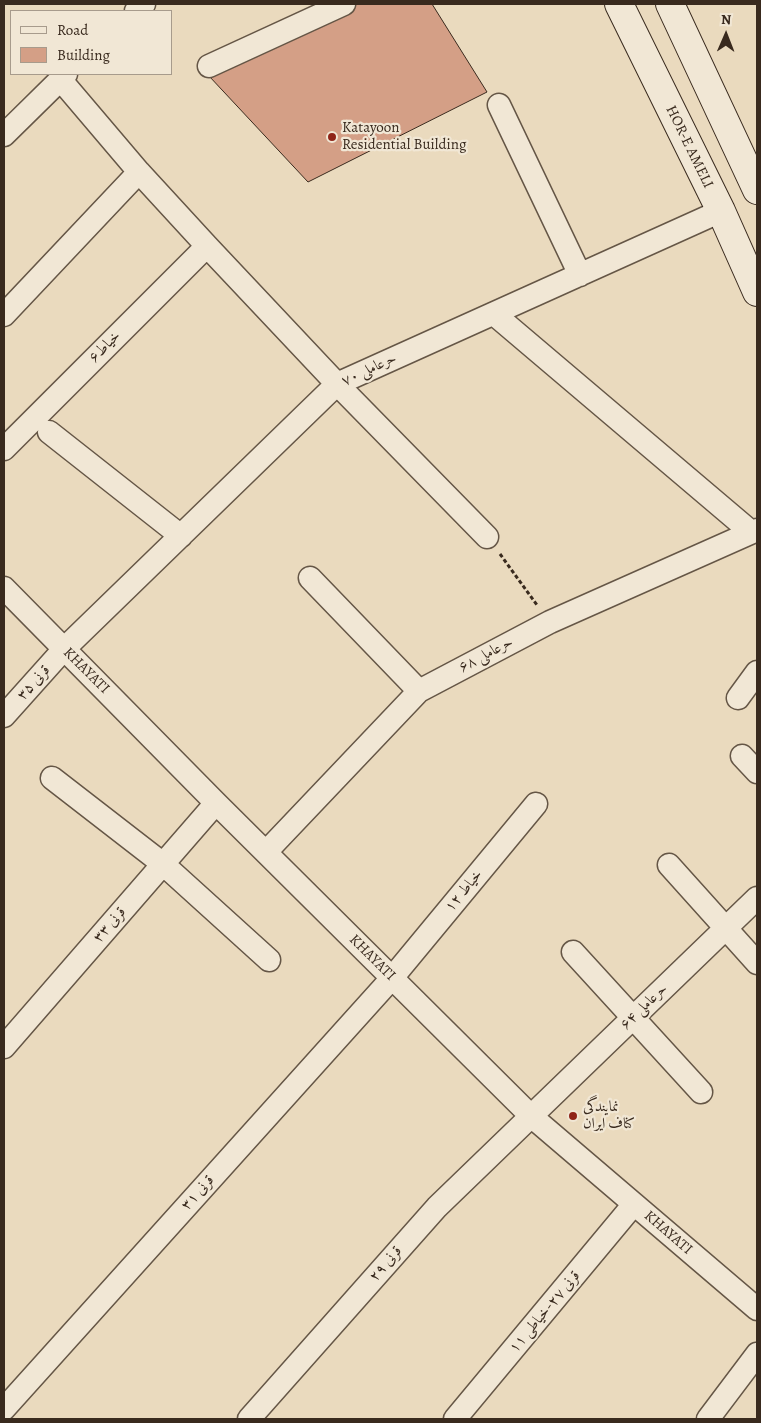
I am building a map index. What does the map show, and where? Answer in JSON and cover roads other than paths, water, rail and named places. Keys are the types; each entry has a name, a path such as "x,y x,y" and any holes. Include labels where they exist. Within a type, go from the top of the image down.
{"main road":[{"name":"HOR-E AMELI","path":"619,4 720,210 757,292"},
{"path":"670,4 757,190"}],"street":[{"path":"209,66 344,4"},
{"path":"4,135 63,76 139,172 207,246 487,537"},
{"path":"499,105 580,275"},
{"path":"4,315 139,172"},
{"name":"حرعاملی ۷۰","path":"64,649 338,384 720,210"},
{"name":"خیاط۶","path":"4,449 207,246"},
{"path":"494,314 754,531"},
{"path":"48,432 181,536"},
{"name":"حرعاملی ۶۸","path":"266,852 419,691 550,622 754,531"},
{"path":"310,578 419,691"},
{"name":"KHAYATI","path":"4,588 216,803 531,1116 757,1309"},
{"name":"قرنی ۳۵","path":"4,716 64,649"},
{"path":"738,698 757,672"},
{"path":"52,778 163,864 269,960"},
{"name":"قرنی ۳۳","path":"4,1047 216,803"},
{"name":"خیاط ۱۲","path":"392,978 536,804"},
{"path":"669,865 757,963"},
{"name":"حرعاملی ۶۴","path":"531,1116 757,898"},
{"path":"573,952 701,1092"},
{"name":"قرنی ۳۱","path":"4,1408 392,978"},
{"name":"قرنی ۲۹","path":"249,1419 437,1207 531,1116"},
{"name":"قرنی ۲۷-خیاطی ۱۱","path":"455,1419 634,1204"},
{"path":"708,1419 757,1354"}],"place":[{"name":"Katayoon Residential Building","path":"332,137"},
{"name":"نمایندگی کناف ایران","path":"573,1116"}]}
